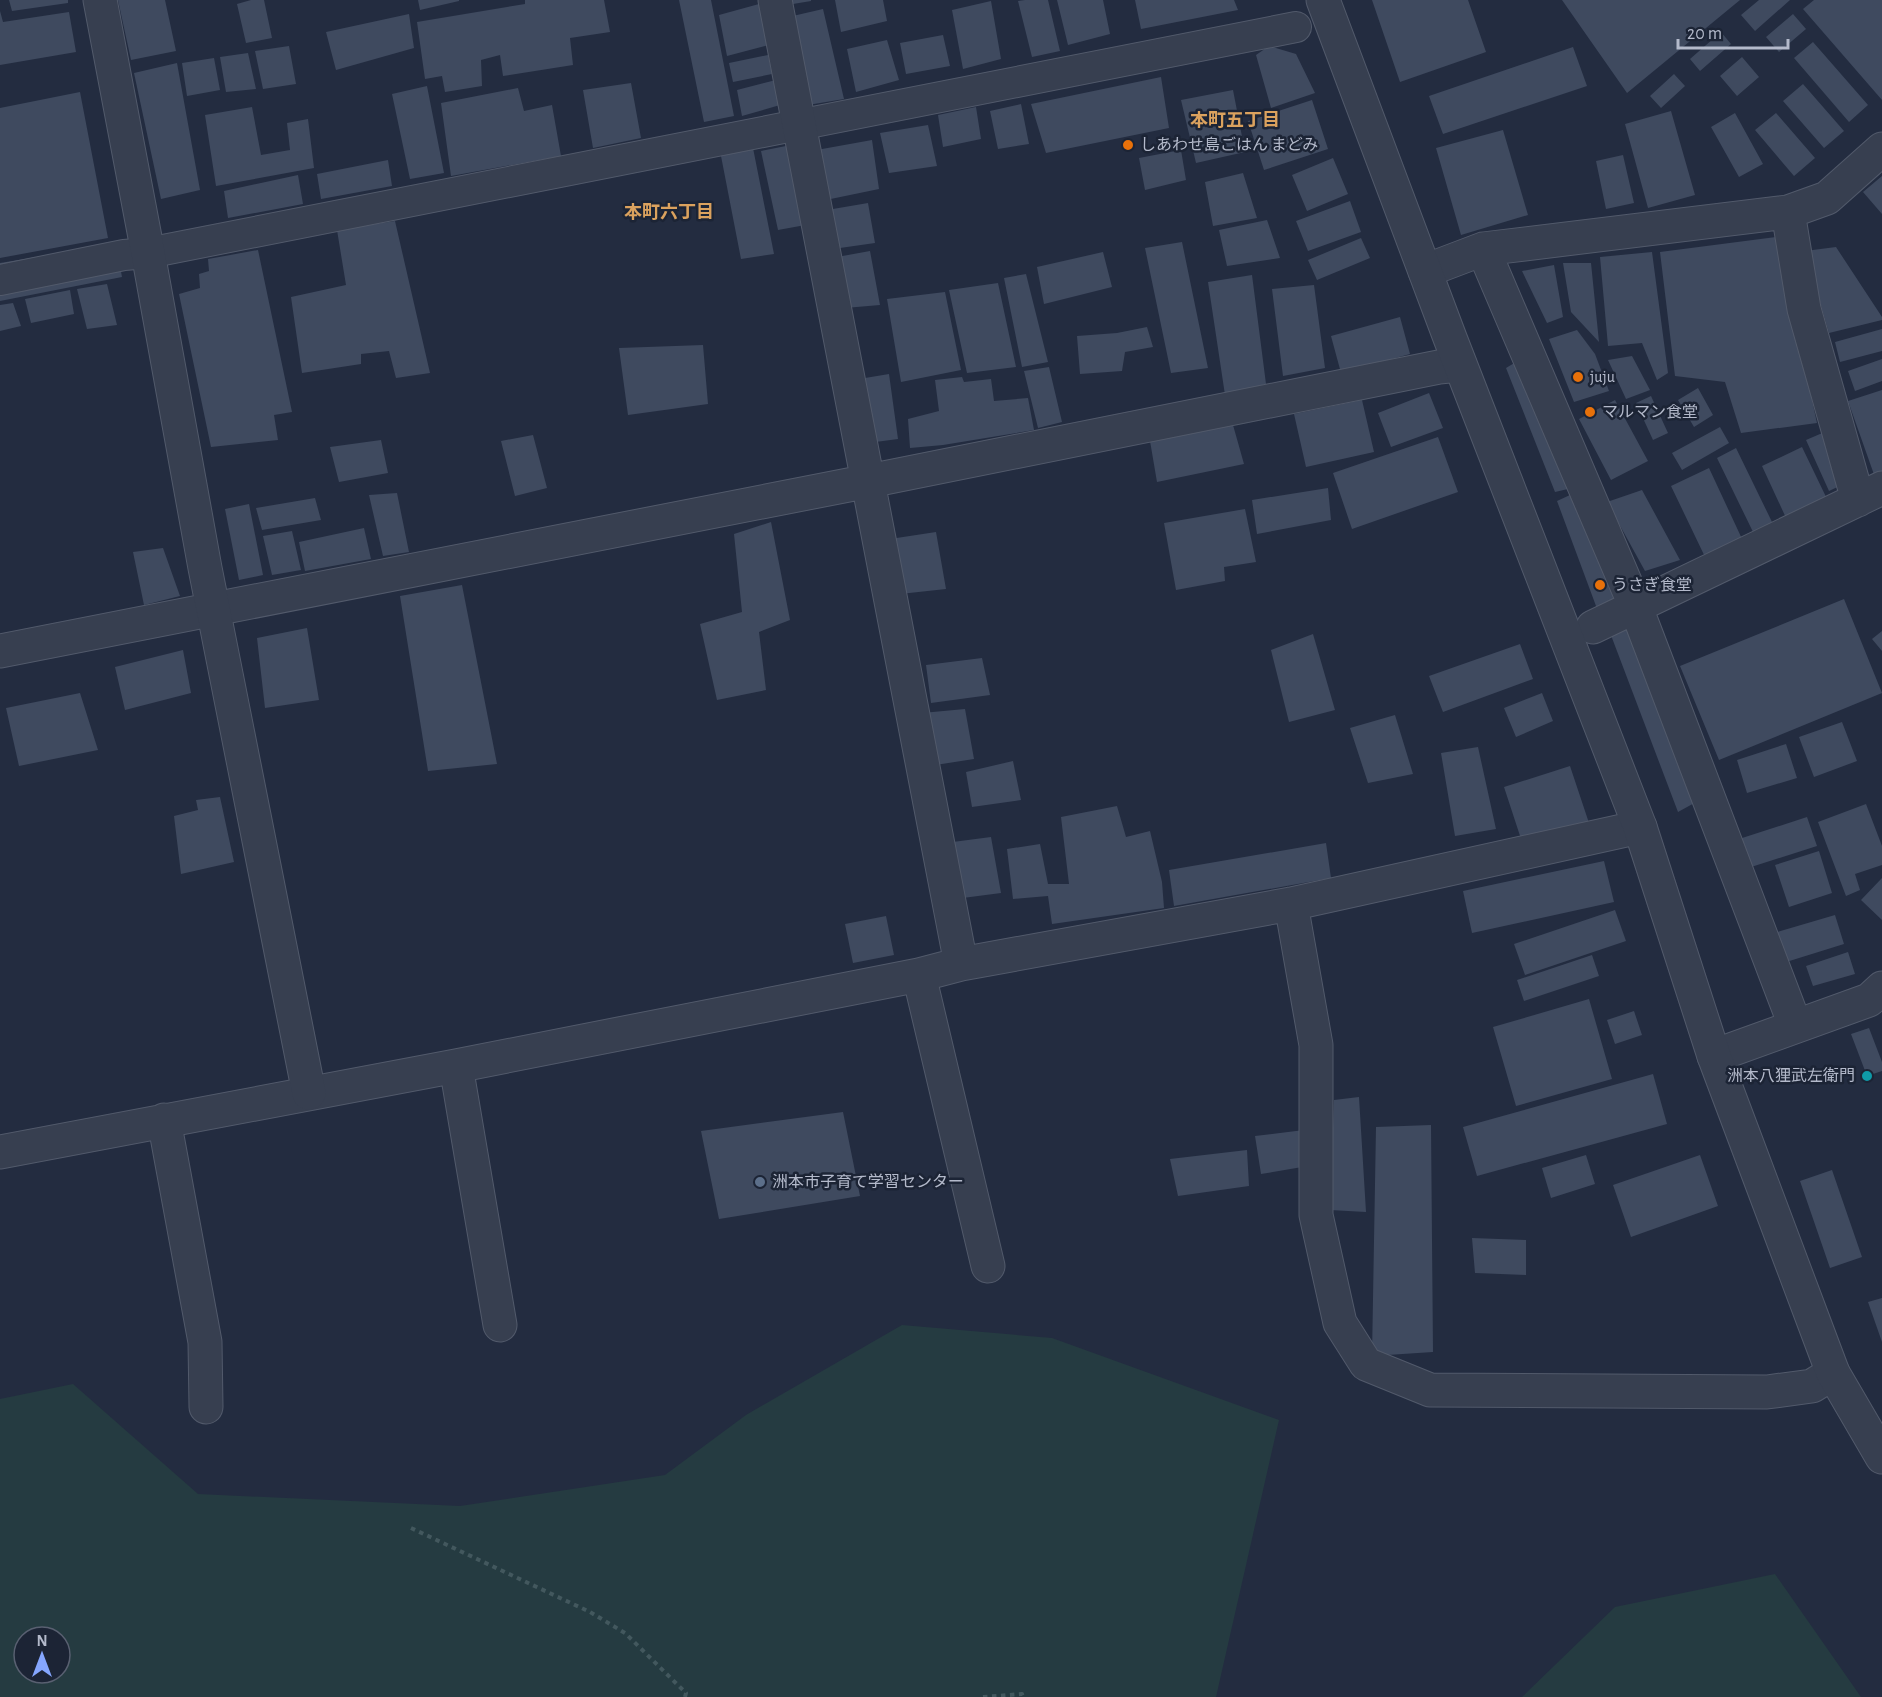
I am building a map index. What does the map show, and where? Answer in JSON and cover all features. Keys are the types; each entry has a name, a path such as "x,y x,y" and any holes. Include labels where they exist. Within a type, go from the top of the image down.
{"street":[{"path":"100,0 213,609 309,1093"},
{"path":"775,0 961,964"},
{"path":"1323,0 1460,365 1640,827 1714,1056 1833,1373 1882,1457"},
{"path":"0,280 798,127 1296,27"},
{"path":"1425,271 1483,249 1788,212 1827,198 1882,149"},
{"path":"1593,627 1870,494 1804,309 1788,212"},
{"path":"1483,249 1635,605 1795,1025"},
{"path":"0,651 1427,369 1460,365"},
{"path":"0,1152 456,1066 919,975 961,964 1291,904 1640,827"},
{"path":"1291,904 1316,1045 1316,1215 1340,1323 1366,1364 1431,1390 1767,1392 1812,1386 1833,1373"},
{"path":"919,975 988,1266"},
{"path":"1714,1056 1869,1000 1882,988"},
{"path":"456,1066 500,1325"},
{"path":"164,1120 205,1342 206,1407"}],"path":[{"path":"411,1528 590,1612 625,1633 686,1693 685,1697"},
{"path":"983,1697 1022,1694 1023,1697"}],"green space":[{"path":"902,1325 1052,1338 1279,1420 1216,1697 0,1697 0,1399 73,1384 198,1494 460,1506 665,1475 746,1415"},
{"path":"1775,1574 1861,1697 1522,1697 1615,1607"}],"building":[{"path":"9,0 68,0 68,3 12,11"},
{"path":"118,0 165,0 176,51 131,60"},
{"path":"251,0 264,0 272,38 246,43 237,4"},
{"path":"418,0 459,0 459,1 420,10"},
{"path":"525,0 604,0 610,32 570,38 573,65 503,76 500,55 481,60 482,86 445,92 442,76 425,79 417,22 525,4"},
{"path":"679,0 711,0 734,116 704,122"},
{"path":"780,0 811,0 811,1 781,6"},
{"path":"835,0 883,0 887,21 841,32"},
{"path":"1048,0 1060,51 1032,57 1018,1"},
{"path":"1057,0 1103,0 1110,34 1068,45"},
{"path":"1135,0 1234,0 1238,10 1141,29"},
{"path":"1372,0 1468,0 1486,52 1400,82"},
{"path":"1562,0 1740,0 1627,93"},
{"path":"1759,0 1790,0 1755,31 1741,15"},
{"path":"1814,0 1882,0 1882,100 1803,9"},
{"path":"991,1 1001,59 963,69 952,10"},
{"path":"759,4 769,45 727,56 719,15"},
{"path":"823,9 844,99 808,105 784,18"},
{"path":"0,11 3,22 69,12 76,52 0,65"},
{"path":"409,14 414,48 336,70 326,32"},
{"path":"1793,14 1806,29 1779,52 1766,37"},
{"path":"1721,32 1731,44 1700,71 1690,59"},
{"path":"943,35 950,66 906,74 900,43"},
{"path":"887,40 899,80 856,92 847,49"},
{"path":"1813,42 1868,105 1849,122 1794,58"},
{"path":"289,46 296,84 263,89 255,51"},
{"path":"1269,46 1296,54 1315,93 1271,108 1256,55"},
{"path":"1573,47 1587,86 1443,134 1429,96"},
{"path":"248,53 256,89 226,92 220,57"},
{"path":"768,55 772,74 733,82 729,63"},
{"path":"1742,57 1759,77 1737,96 1720,76"},
{"path":"214,58 220,90 187,96 182,63"},
{"path":"177,63 200,190 161,199 134,73"},
{"path":"1674,74 1685,86 1661,108 1650,96"},
{"path":"1161,77 1169,128 1046,153 1031,104"},
{"path":"776,80 780,105 742,116 737,90"},
{"path":"631,83 641,138 593,148 583,90"},
{"path":"1803,84 1844,131 1824,148 1783,101"},
{"path":"427,86 444,173 410,179 392,94"},
{"path":"518,88 524,111 552,105 561,156 451,176 441,103"},
{"path":"1233,90 1245,152 1196,163 1181,100"},
{"path":"80,92 108,238 0,258 0,108"},
{"path":"1312,100 1328,149 1264,170 1248,121"},
{"path":"1021,104 1029,144 998,149 990,111"},
{"path":"252,107 261,155 290,150 287,123 308,119 314,168 216,186 205,115"},
{"path":"976,107 981,139 943,147 938,115"},
{"path":"1671,111 1695,195 1648,208 1625,124"},
{"path":"1735,113 1763,164 1739,177 1711,127"},
{"path":"1776,113 1815,158 1794,176 1755,130"},
{"path":"928,125 937,166 889,173 880,133"},
{"path":"1503,130 1528,215 1461,235 1436,148"},
{"path":"872,140 879,189 821,201 811,151"},
{"path":"796,144 811,224 778,230 761,151"},
{"path":"753,148 774,254 741,259 721,156"},
{"path":"1181,150 1186,180 1145,190 1139,158"},
{"path":"1623,155 1634,203 1606,209 1596,161"},
{"path":"1333,158 1348,194 1307,211 1292,175"},
{"path":"388,160 392,186 321,199 317,174"},
{"path":"1243,173 1257,218 1213,226 1205,182"},
{"path":"298,175 303,204 228,218 224,191"},
{"path":"1882,176 1882,214 1863,192"},
{"path":"1350,201 1361,232 1308,251 1296,221"},
{"path":"868,203 875,243 833,249 827,210"},
{"path":"1267,220 1280,258 1227,266 1219,230"},
{"path":"395,221 430,373 396,378 389,351 361,354 361,364 302,373 291,297 346,285 337,230"},
{"path":"1776,237 1817,423 1741,433 1725,382 1675,376 1660,252"},
{"path":"1361,238 1370,258 1317,280 1308,260"},
{"path":"1182,242 1208,368 1171,373 1145,248"},
{"path":"116,244 122,277 0,301 0,263"},
{"path":"1836,247 1882,320 1829,333 1805,251"},
{"path":"258,250 292,412 274,415 278,440 211,447 179,294 200,288 199,274 209,271 208,259"},
{"path":"870,251 880,305 845,308 837,257"},
{"path":"1103,252 1112,287 1044,304 1037,267"},
{"path":"1652,252 1668,373 1657,380 1642,343 1608,346 1600,257"},
{"path":"1563,263 1591,263 1599,342 1571,312"},
{"path":"1554,265 1563,317 1547,323 1522,271"},
{"path":"1026,274 1048,362 1022,367 1004,278"},
{"path":"1252,275 1266,384 1225,395 1208,282"},
{"path":"998,283 1016,367 967,373 949,290"},
{"path":"107,284 117,325 87,329 77,289"},
{"path":"1314,285 1325,368 1283,376 1272,289"},
{"path":"70,290 74,314 31,323 25,299"},
{"path":"945,292 961,370 901,382 887,299"},
{"path":"13,303 21,326 0,331 0,305"},
{"path":"1400,317 1410,354 1341,373 1331,336"},
{"path":"1147,327 1153,347 1125,352 1122,371 1080,374 1077,336 1117,333"},
{"path":"1882,329 1882,351 1840,362 1835,342"},
{"path":"1577,330 1595,354 1609,391 1574,402 1549,339"},
{"path":"703,345 708,404 628,415 619,348"},
{"path":"1632,356 1650,390 1626,399 1608,360"},
{"path":"1882,359 1882,381 1855,391 1848,371"},
{"path":"1516,362 1568,489 1555,492 1506,368"},
{"path":"1049,367 1062,422 1038,428 1024,371"},
{"path":"889,374 898,439 868,443 859,379"},
{"path":"962,377 964,382 991,379 994,401 1028,398 1034,430 910,448 908,419 939,411 935,380"},
{"path":"1698,388 1713,415 1694,427 1678,400"},
{"path":"1882,390 1882,482 1877,483 1848,401"},
{"path":"1429,393 1443,428 1391,447 1378,413"},
{"path":"1651,396 1668,433 1653,440 1636,403"},
{"path":"1362,400 1374,452 1306,467 1294,414"},
{"path":"1615,400 1648,461 1611,480 1579,419"},
{"path":"1233,425 1244,464 1157,482 1150,441"},
{"path":"1720,427 1729,443 1682,470 1672,453"},
{"path":"1827,431 1850,481 1829,491 1806,440"},
{"path":"533,435 547,488 515,496 501,441"},
{"path":"1438,437 1458,492 1352,529 1333,473"},
{"path":"381,440 388,473 339,482 330,447"},
{"path":"1802,447 1828,501 1787,520 1762,466"},
{"path":"1736,448 1773,524 1754,534 1717,458"},
{"path":"1709,468 1743,541 1706,559 1671,486"},
{"path":"1328,488 1331,520 1257,534 1252,500"},
{"path":"1642,490 1680,560 1645,571 1607,502"},
{"path":"397,493 409,552 383,556 369,495"},
{"path":"1570,495 1618,604 1599,614 1557,501"},
{"path":"315,498 321,520 262,530 256,508"},
{"path":"249,504 263,575 239,580 225,509"},
{"path":"1245,509 1256,562 1224,567 1225,581 1176,590 1164,523"},
{"path":"771,522 790,620 759,632 766,690 717,700 700,624 742,612 734,534"},
{"path":"364,528 371,559 305,571 299,542"},
{"path":"292,531 301,570 272,575 263,536"},
{"path":"936,532 946,589 900,594 890,539"},
{"path":"163,548 180,596 144,605 133,552"},
{"path":"462,585 497,764 428,771 400,596"},
{"path":"1844,599 1882,693 1719,760 1680,666"},
{"path":"1625,623 1698,801 1678,812 1609,630"},
{"path":"307,628 319,700 265,708 257,638"},
{"path":"1882,631 1882,651 1872,639"},
{"path":"1313,634 1335,710 1289,722 1271,650"},
{"path":"1520,644 1533,679 1443,712 1429,676"},
{"path":"183,650 191,693 125,710 115,667"},
{"path":"982,658 990,695 931,703 926,665"},
{"path":"80,693 98,750 19,766 6,708"},
{"path":"1542,693 1553,721 1516,737 1504,708"},
{"path":"965,709 974,759 929,766 922,713"},
{"path":"1395,715 1413,774 1368,783 1350,728"},
{"path":"1842,722 1857,761 1814,777 1799,737"},
{"path":"1786,744 1797,778 1747,793 1737,760"},
{"path":"1478,747 1496,829 1455,836 1441,753"},
{"path":"1013,761 1021,800 972,807 966,772"},
{"path":"1570,766 1589,823 1523,845 1504,787"},
{"path":"220,797 234,862 181,874 174,816 198,810 196,800"},
{"path":"1866,804 1882,846 1882,865 1855,874 1860,890 1846,896 1818,822"},
{"path":"1117,806 1126,837 1150,831 1162,882 1164,908 1052,924 1048,896 1013,899 1007,849 1040,844 1048,884 1069,884 1061,817"},
{"path":"1807,817 1817,846 1748,868 1739,839"},
{"path":"991,837 1001,893 955,899 945,843"},
{"path":"1326,843 1331,878 1174,906 1169,870"},
{"path":"1819,851 1832,893 1789,907 1775,865"},
{"path":"1604,861 1614,902 1472,933 1463,891"},
{"path":"1882,878 1882,920 1861,900"},
{"path":"1615,910 1626,941 1525,975 1514,944"},
{"path":"1835,915 1844,944 1783,963 1774,933"},
{"path":"886,916 894,955 853,963 845,924"},
{"path":"1848,952 1855,974 1813,986 1806,966"},
{"path":"1592,955 1599,976 1524,1001 1517,980"},
{"path":"1589,999 1612,1079 1516,1106 1493,1027"},
{"path":"1634,1011 1642,1035 1615,1044 1607,1020"},
{"path":"1869,1028 1882,1062 1882,1071 1867,1076 1851,1034"},
{"path":"1653,1074 1667,1124 1477,1176 1463,1127"},
{"path":"1359,1097 1366,1212 1330,1210 1334,1100"},
{"path":"843,1112 860,1196 719,1219 701,1131"},
{"path":"1431,1125 1433,1352 1372,1356 1376,1127"},
{"path":"1304,1130 1308,1166 1261,1174 1255,1136"},
{"path":"1247,1150 1249,1186 1178,1196 1170,1159"},
{"path":"1586,1155 1595,1184 1551,1198 1542,1168"},
{"path":"1700,1155 1718,1206 1631,1237 1613,1185"},
{"path":"1832,1170 1862,1257 1830,1268 1800,1181"},
{"path":"1472,1238 1526,1240 1526,1275 1475,1273"},
{"path":"1882,1298 1882,1342 1868,1302"}],"place":[{"name":"しあわせ島ごはん まどみ","path":"1128,145"},
{"name":"juju","path":"1578,377"},
{"name":"マルマン食堂","path":"1590,412"},
{"name":"うさぎ食堂","path":"1600,585"},
{"name":"洲本八狸武左衛門","path":"1867,1076"},
{"name":"洲本市子育て学習センター","path":"760,1182"}],"district":[{"name":"本町五丁目","path":"1235,121"},
{"name":"本町六丁目","path":"669,213"}]}
